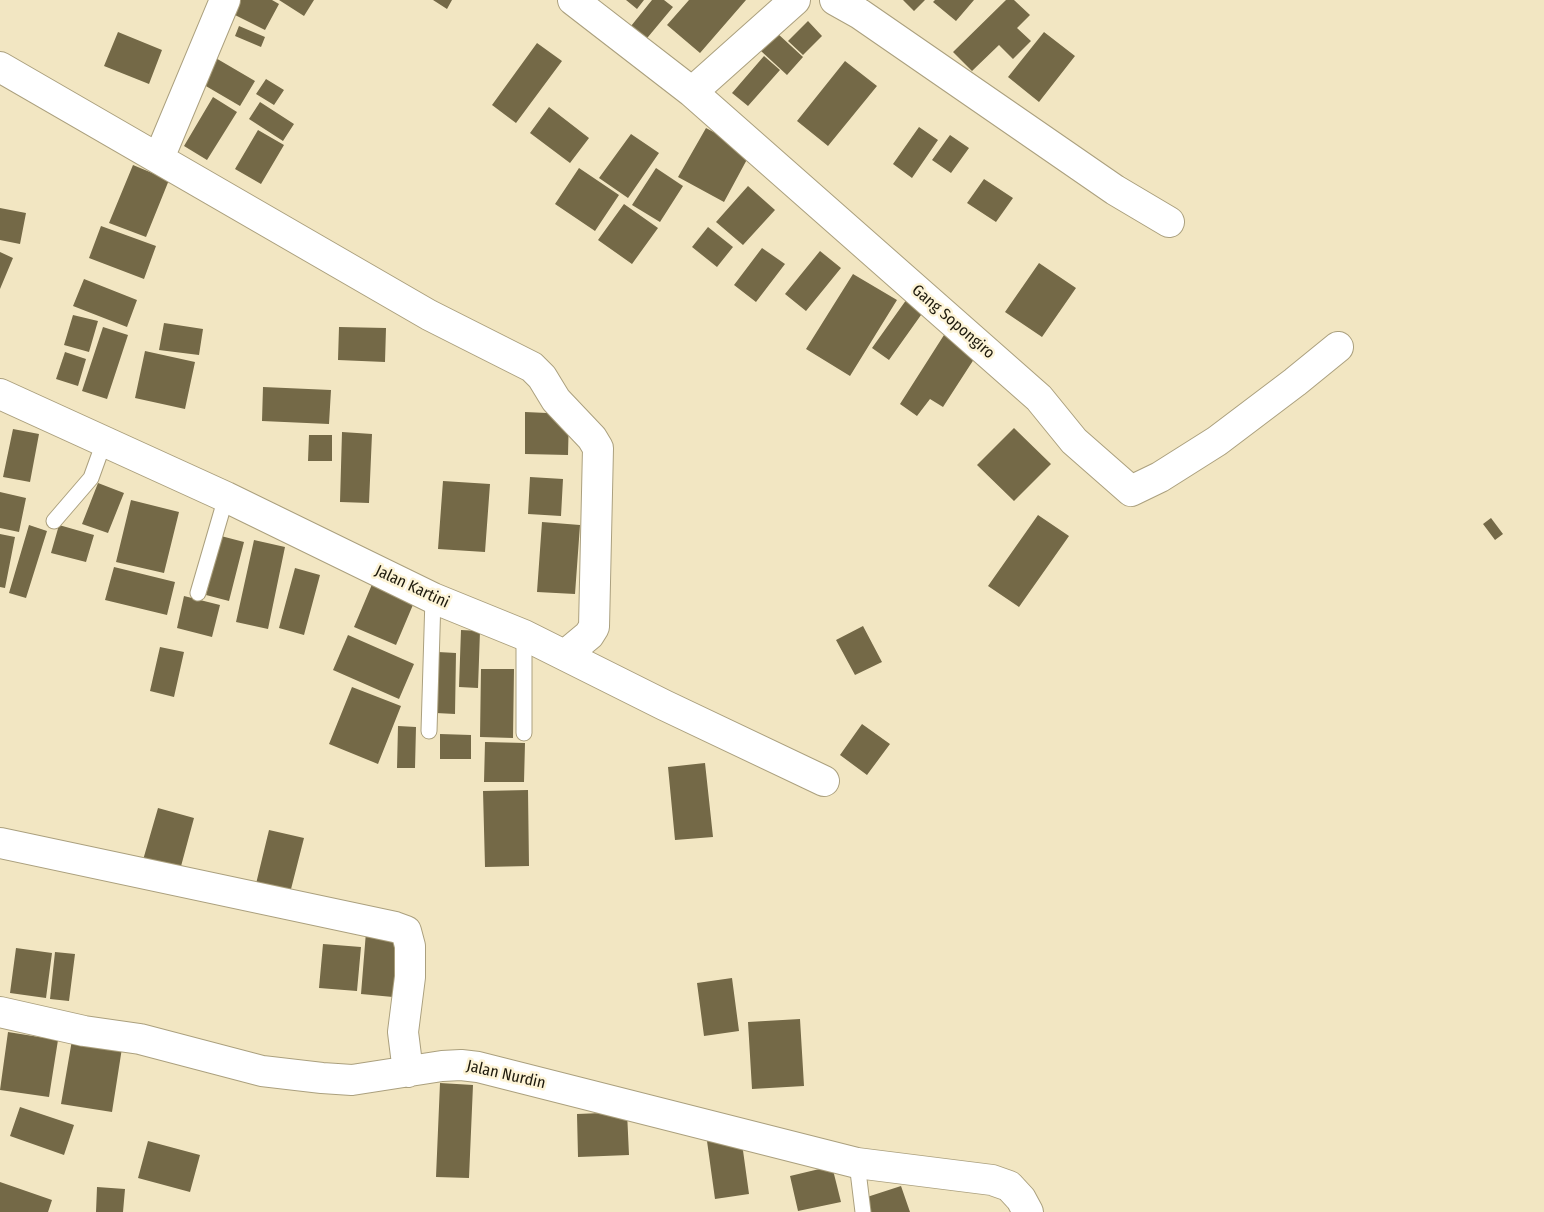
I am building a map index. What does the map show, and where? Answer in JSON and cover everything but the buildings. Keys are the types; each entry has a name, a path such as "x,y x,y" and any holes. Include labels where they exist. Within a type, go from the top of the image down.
{"street":[{"path":"159,158 225,0"},
{"name":"Gang Sopongiro","path":"573,0 692,92 1039,398 1074,441 1131,491 1160,477 1217,441 1338,347"},
{"path":"692,92 795,0"},
{"path":"834,0 860,14 1115,190 1169,222"},
{"path":"0,67 429,315 532,367 542,377 556,400 592,438 598,448 596,617 589,635 565,656"},
{"name":"Jalan Kartini","path":"0,394 226,498 433,598 524,635 824,781"},
{"path":"0,843 395,927 406,932 410,946 410,977 403,1032 408,1072"},
{"name":"Jalan Nurdin","path":"0,1012 84,1031 140,1040 262,1071 352,1080 461,1065 478,1067 857,1163 992,1180 1009,1186 1021,1199 1028,1212"}],"lane":[{"path":"54,521 91,478 104,442"},
{"path":"198,593 226,498"},
{"path":"429,731 433,598"},
{"path":"524,635 524,733"},
{"path":"857,1163 863,1212"}]}
